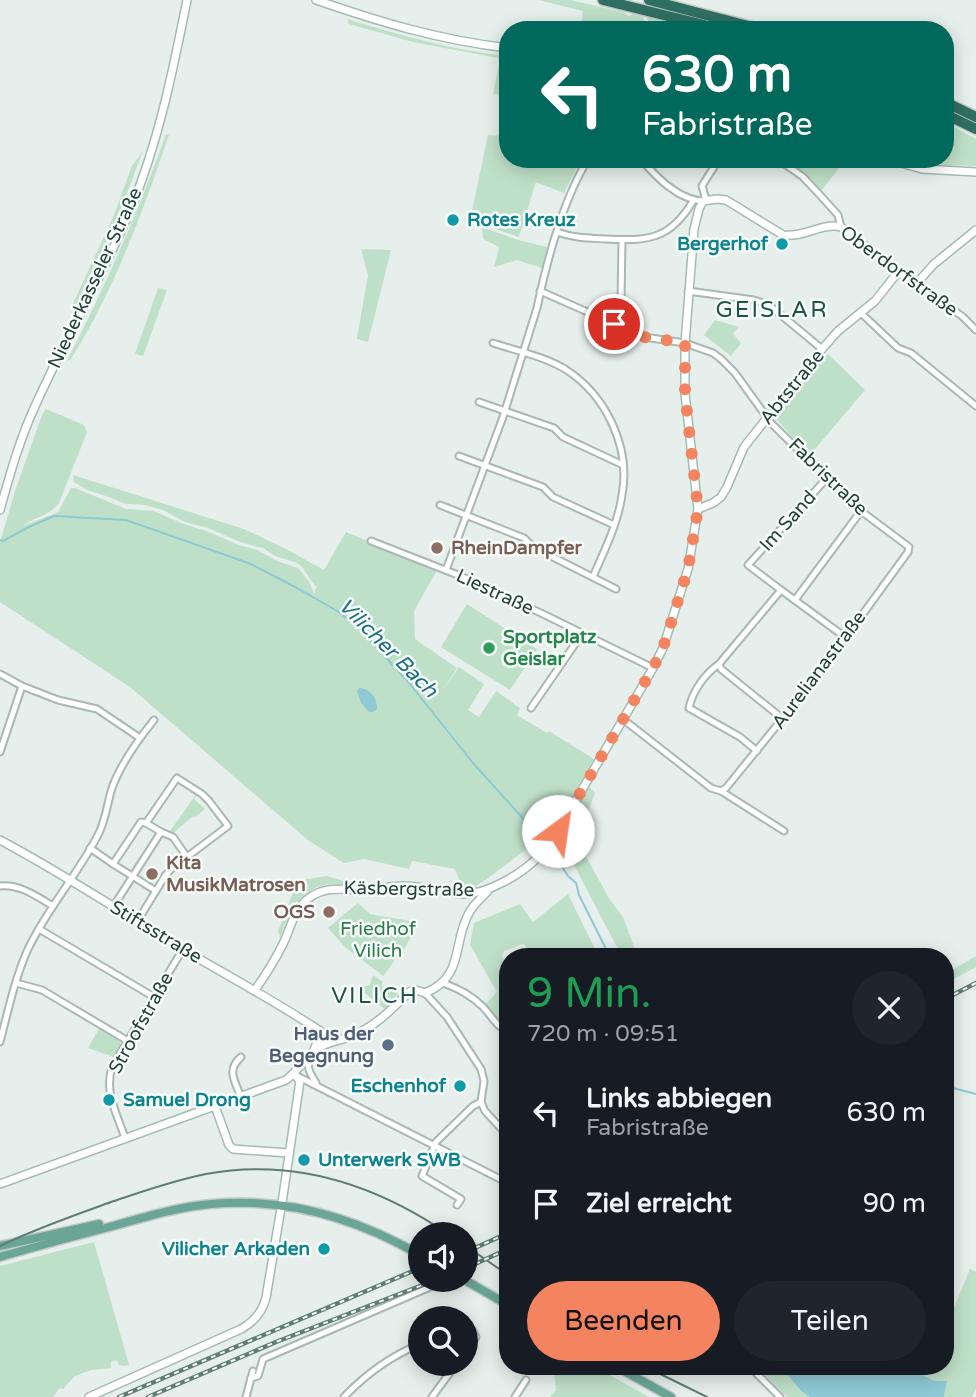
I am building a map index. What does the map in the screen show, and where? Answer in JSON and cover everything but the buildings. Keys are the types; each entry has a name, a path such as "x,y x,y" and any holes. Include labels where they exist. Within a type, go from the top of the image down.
{"highway":[{"path":"603,0 688,21"},
{"path":"649,0 729,21"},
{"path":"954,106 976,117"},
{"path":"954,119 976,130"}],"main road":[{"path":"0,1246 159,1211 223,1203 282,1206 336,1216 375,1231 408,1249"},
{"path":"0,1257 171,1210"},
{"path":"478,1288 499,1300"},
{"path":"631,1375 671,1397"}],"street":[{"name":"Niederkasseler Straße","path":"0,510 18,447 35,404 132,206 157,133 187,0"},
{"path":"184,13 192,0"},
{"path":"316,0 442,38 499,47"},
{"path":"446,570 505,410 570,192 583,168"},
{"path":"648,168 655,177 693,201 704,201"},
{"path":"425,993 443,983 455,964 468,914 493,887 530,865 548,845 624,720 663,648 688,569 698,509 685,394 685,343 694,229 704,201 702,186 713,168"},
{"path":"790,168 802,176 838,215 841,227"},
{"path":"918,168 976,172"},
{"name":"Oberdorfstraße","path":"704,201 726,200 783,235 800,235 834,225 841,227 898,272 918,283 976,330"},
{"path":"557,232 622,240 648,239 659,235 680,219 693,201"},
{"path":"918,283 934,264 976,230"},
{"path":"614,324 621,302 622,240"},
{"name":"Abtstraße","path":"698,509 718,501 725,493 744,447 822,349 838,331 881,294 898,272"},
{"name":"Fabristraße","path":"540,291 644,337 685,343 705,349 721,359 771,423 861,511 908,545"},
{"path":"688,291 754,300 768,305 822,349"},
{"path":"861,313 898,348 911,353 976,406"},
{"path":"493,343 541,358 564,369 586,386 613,427 623,466 622,495 614,525 593,577"},
{"path":"479,402 554,428 565,438 623,466"},
{"path":"459,456 543,487 553,497 614,525"},
{"name":"Im Sand","path":"781,590 748,565 827,478"},
{"path":"440,505 524,538 537,550 616,589"},
{"path":"795,600 861,511"},
{"name":"Liestraße","path":"371,541 446,570 653,668"},
{"name":"Aurelianastraße","path":"721,791 822,670 908,552 908,545"},
{"path":"757,751 740,737 689,708 706,674 719,664 781,590 845,637"},
{"path":"531,708 582,634"},
{"path":"719,664 721,669 783,719"},
{"path":"0,674 58,700 97,709 140,738"},
{"path":"0,752 22,686"},
{"path":"0,1042 27,950 102,827 116,777 154,720"},
{"path":"624,720 711,788 721,791 784,831"},
{"path":"137,922 165,876 228,826 202,794 177,778 146,823"},
{"path":"113,864 141,822 173,837 187,857"},
{"path":"113,907 161,832"},
{"name":"Stiftsstraße","path":"0,840 70,879 335,1041"},
{"path":"90,848 156,891"},
{"path":"0,886 22,888 53,906"},
{"name":"Käsbergstraße","path":"255,990 282,946 299,908 309,898 323,891 335,888 370,890 404,886 470,894 493,887"},
{"path":"470,894 475,896 478,902"},
{"path":"39,929 154,997"},
{"name":"Stroofstraße","path":"125,1138 108,1085 113,1067 183,949"},
{"path":"16,983 42,990 128,1041"},
{"path":"443,983 466,992 499,1026"},
{"path":"0,1184 280,1083 294,1074 312,1053 383,1018 412,989 425,993 447,1017 481,1069 484,1081 481,1102 485,1111 499,1126"},
{"path":"311,1024 318,1035 318,1041 307,1065 318,1085"},
{"path":"241,1057 234,1063 231,1072 241,1097"},
{"path":"294,1074 499,1179"},
{"path":"89,1397 225,1337 254,1321 261,1313 282,1206 300,1081 294,1074"},
{"path":"457,1205 461,1199 422,1176 434,1146 473,1106 481,1102"},
{"path":"215,1106 229,1145 233,1149 289,1153"},
{"path":"246,1397 252,1375 258,1376 263,1359 418,1292"},
{"path":"344,1397 383,1363 408,1350"},
{"path":"758,1375 780,1397"},
{"path":"432,1397 447,1376"},
{"path":"515,1397 526,1380"}],"green space":[{"path":"539,0 570,0 623,12 629,16 633,14 643,17 644,21 581,21 583,11"},
{"path":"347,19 426,41 499,55 499,59 413,42 349,24"},
{"path":"499,65 499,94 493,94"},
{"path":"954,127 976,139 976,166 954,165"},
{"path":"166,134 169,135 114,278 87,332 71,359 67,361 120,249"},
{"path":"488,135 499,136 499,168 576,168 564,193 536,182 519,237 470,220"},
{"path":"143,151 117,219 72,313 73,304 114,215 132,166"},
{"path":"796,168 839,168 822,190"},
{"path":"482,227 547,247 542,268 517,260 494,267 499,247 483,239"},
{"path":"361,249 391,250 368,342 357,339 368,275"},
{"path":"158,288 167,290 143,356 135,354"},
{"path":"715,320 739,327 733,334 741,343 731,356 704,335"},
{"path":"828,354 865,390 809,456 774,416"},
{"path":"46,409 84,425 87,432 59,503 52,510 23,526 58,512 71,488 75,488 126,509 154,511 298,568 309,581 314,594 317,586 297,563 275,556 263,548 185,522 163,510 146,505 126,504 87,490 74,482 73,475 244,529 324,570 346,532 437,570 414,611 415,639 457,668 441,693 459,667 484,684 468,710 479,717 496,691 520,708 517,715 594,759 552,832 468,891 460,891 461,884 455,869 412,861 409,869 364,859 344,863 309,841 130,687 0,602 0,542 16,488"},
{"name":"Sportplatz Geislar","path":"467,604 537,649 510,690 441,647"},
{"path":"589,787 595,793 577,840 610,900 623,917 635,948 617,948 559,836"},
{"path":"197,793 194,799 205,809 171,835 168,834"},
{"path":"327,876 362,887 331,884 308,892 292,910 280,938 278,931 296,885 301,880"},
{"path":"568,894 595,948 526,948 522,944 512,948 499,948 499,1020 486,1004 497,992 470,945 474,923 520,904 533,922"},
{"name":"Friedhof Vilich","path":"358,903 370,914 410,921 416,928 401,955 383,976 345,947 328,928"},
{"path":"976,956 976,967 954,979 954,969"},
{"path":"373,975 383,982 383,988 390,987 398,994 386,1010 361,990 362,987 370,985"},
{"path":"100,1027 120,1040 121,1046 114,1057 88,1048"},
{"path":"94,1242 129,1365 119,1365 117,1360 111,1361 111,1368 91,1370 75,1376 53,1397 0,1397 0,1266"},
{"path":"970,1269 976,1272 976,1389 972,1397 944,1397 947,1381 934,1381 923,1375 954,1375 954,1308"},
{"path":"554,1375 609,1375 649,1397 550,1397 556,1390"},
{"path":"765,1375 788,1375 810,1397 787,1397"}],"water":[{"path":"359,688 370,692 374,698 377,709 373,712 369,712 361,703 357,691"},
{"path":"788,1375 923,1375 934,1381 947,1381 944,1397 810,1397"}],"waterway":[{"name":"Vilicher Bach","path":"0,540 3,541 54,516 126,520 251,564 297,588 339,612 361,630 410,684 473,763 547,845"},
{"name":"Vilicher Bach","path":"551,850 568,876 576,883 579,895 606,948"},
{"name":"Vilicher Bach","path":"954,1088 976,1094"}],"tram line":[{"path":"0,1246 56,1222 148,1190 194,1176 239,1170 302,1173 333,1180 363,1189 429,1222"},
{"path":"478,1254 499,1269"},
{"path":"662,1375 707,1397"}],"railway":[{"path":"954,994 976,983"},
{"path":"478,1247 499,1237"},
{"path":"478,1263 499,1253"},
{"path":"119,1397 408,1273"},
{"path":"148,1397 276,1342 408,1291"}],"place":[{"name":"Rotes Kreuz","path":"453,220"},
{"name":"Bergerhof","path":"782,244"},
{"name":"RheinDampfer","path":"437,548"},
{"name":"Sportplatz Geislar","path":"489,648"},
{"name":"Kita MusikMatrosen","path":"152,874"},
{"name":"OGS","path":"329,912"},
{"name":"Haus der Begegnung","path":"388,1045"},
{"name":"Eschenhof","path":"460,1086"},
{"name":"Samuel Drong","path":"109,1100"},
{"name":"Unterwerk SWB","path":"304,1160"},
{"name":"Vilicher Arkaden","path":"324,1249"}],"district":[{"name":"GEISLAR","path":"772,310"},
{"name":"VILICH","path":"375,996"}],"route":[{"path":"558,831 643,688 663,648 688,569 698,509 685,394 685,343 644,337 614,324"}]}
